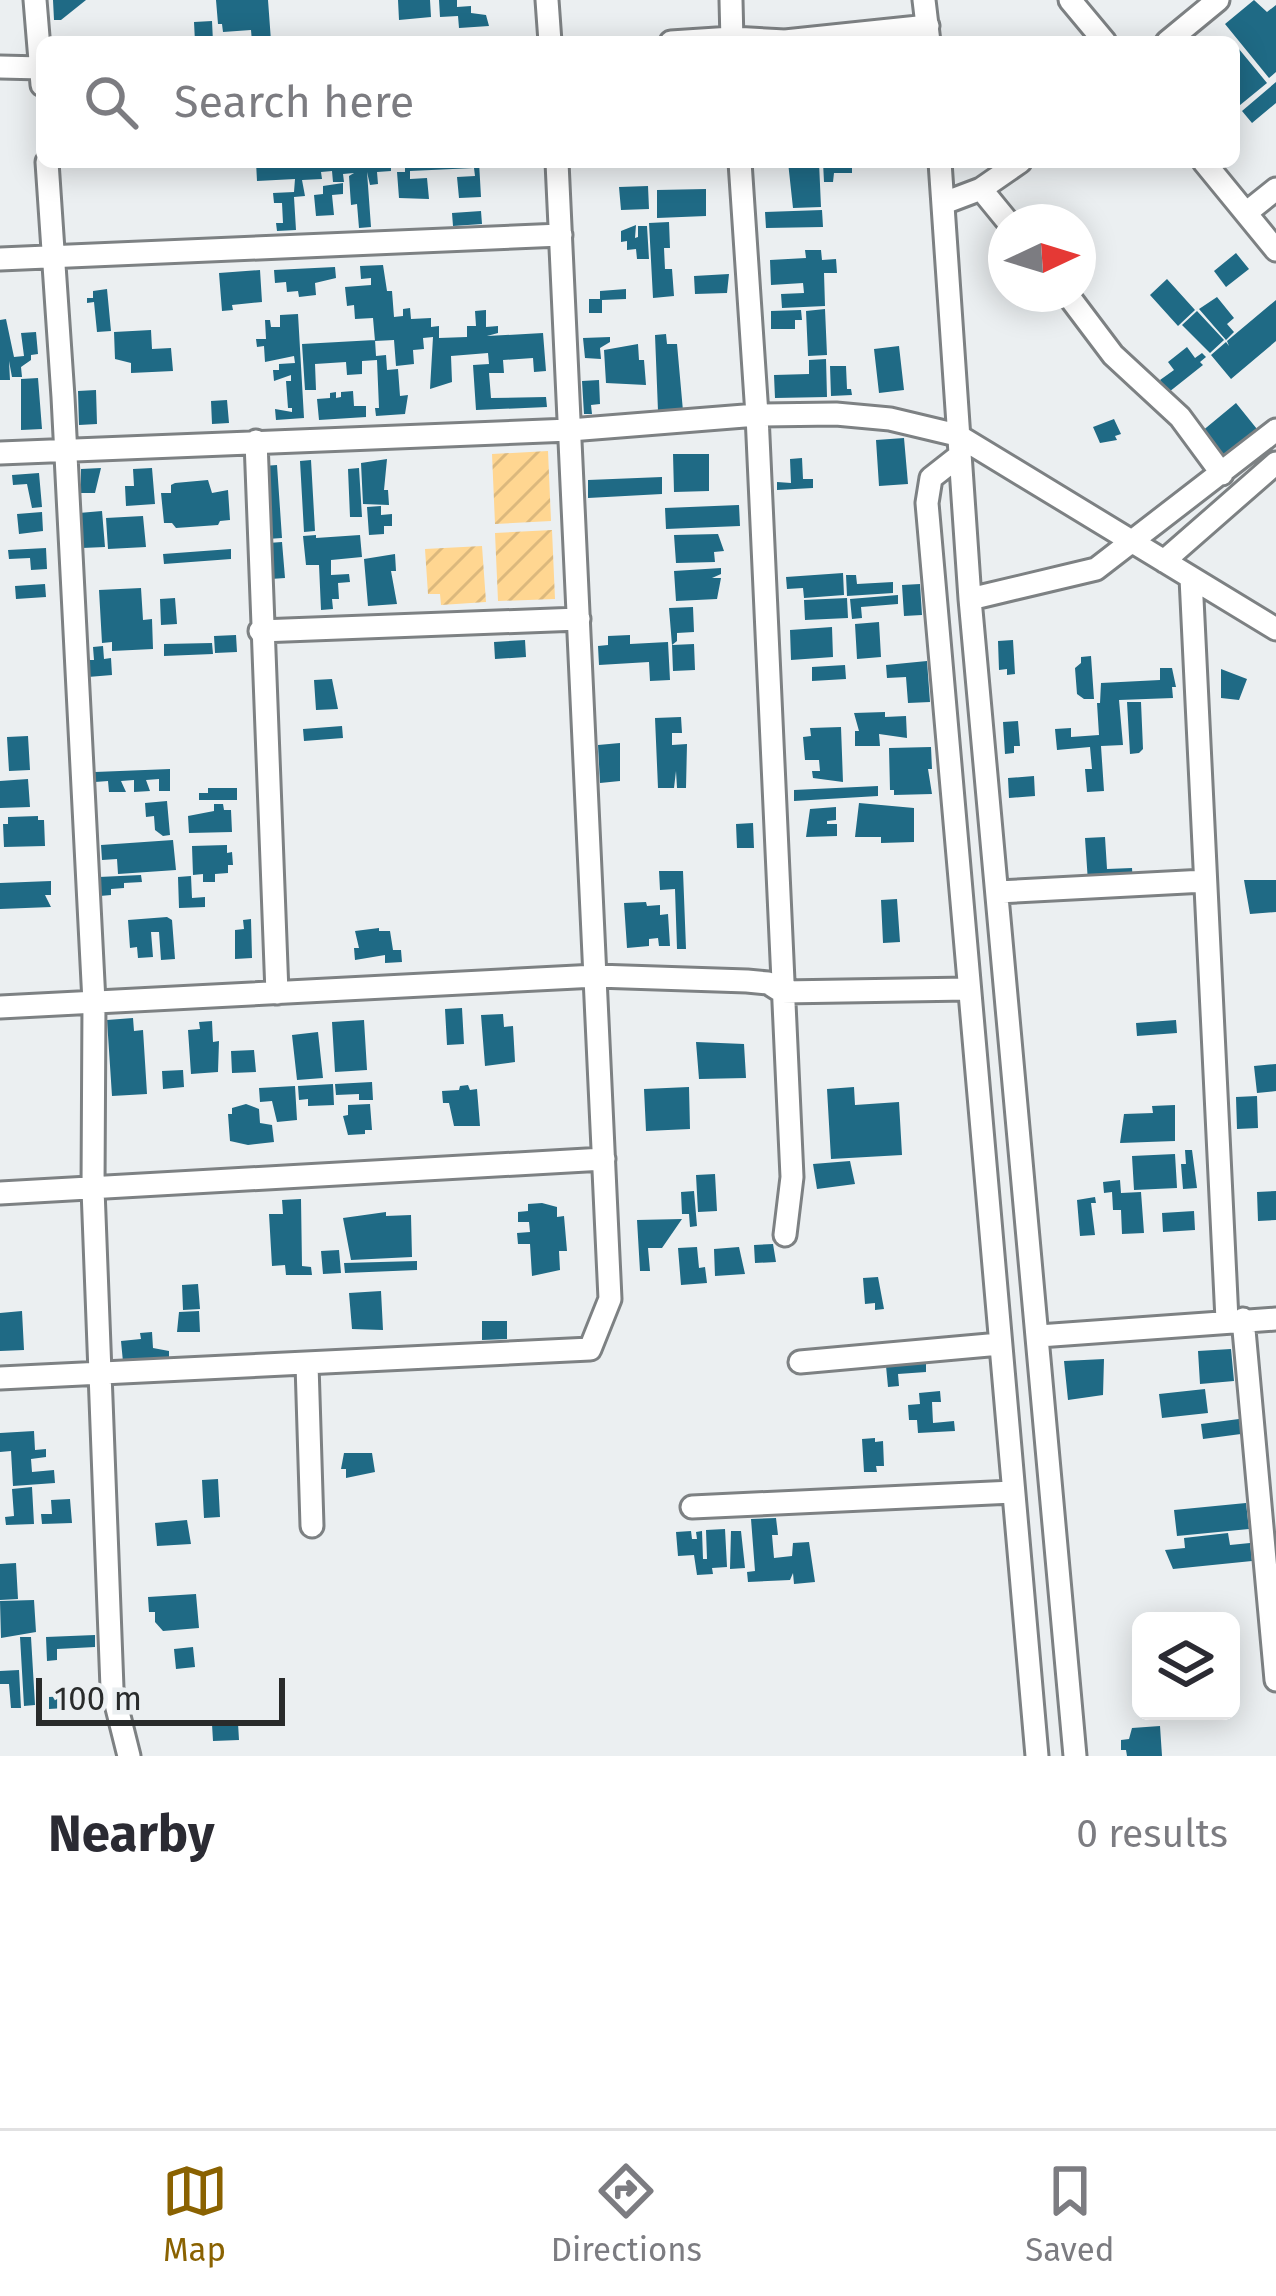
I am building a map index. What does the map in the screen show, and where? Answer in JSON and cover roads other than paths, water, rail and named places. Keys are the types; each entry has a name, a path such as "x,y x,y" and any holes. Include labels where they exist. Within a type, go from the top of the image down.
{"street":[{"path":"35,0 38,36"},
{"path":"547,0 550,36"},
{"path":"731,0 732,36"},
{"path":"887,36 928,34 924,0"},
{"path":"1070,0 1100,36"},
{"path":"1174,36 1218,0"},
{"path":"0,67 36,68"},
{"path":"47,168 94,1002 93,1189 112,1688 129,1756"},
{"path":"0,1378 590,1348 610,1299 557,168"},
{"path":"740,168 757,416 792,1178 784,1235"},
{"path":"941,168 970,599 1075,1756"},
{"path":"944,203 982,189 1012,168"},
{"path":"1209,168 1276,250"},
{"path":"982,189 994,204"},
{"path":"1246,213 1276,189"},
{"path":"0,259 561,235"},
{"path":"1081,312 1113,355 1180,417 1222,474"},
{"path":"0,454 570,430 757,416 890,419 958,445 1133,541 1276,629"},
{"path":"970,599 1096,569 1276,430"},
{"path":"256,441 277,993"},
{"path":"958,445 931,478 927,503 1037,1756"},
{"path":"1164,561 1276,463"},
{"path":"1192,578 1205,881 1235,1320 1276,1680"},
{"path":"260,631 579,619"},
{"path":"998,892 1205,881"},
{"path":"0,1007 596,976 747,981 768,983 782,992 968,988"},
{"path":"0,1193 604,1159"},
{"path":"1039,1336 1276,1318"},
{"path":"800,1362 1000,1344"},
{"path":"307,1364 312,1526"},
{"path":"692,1507 1013,1492"}]}
